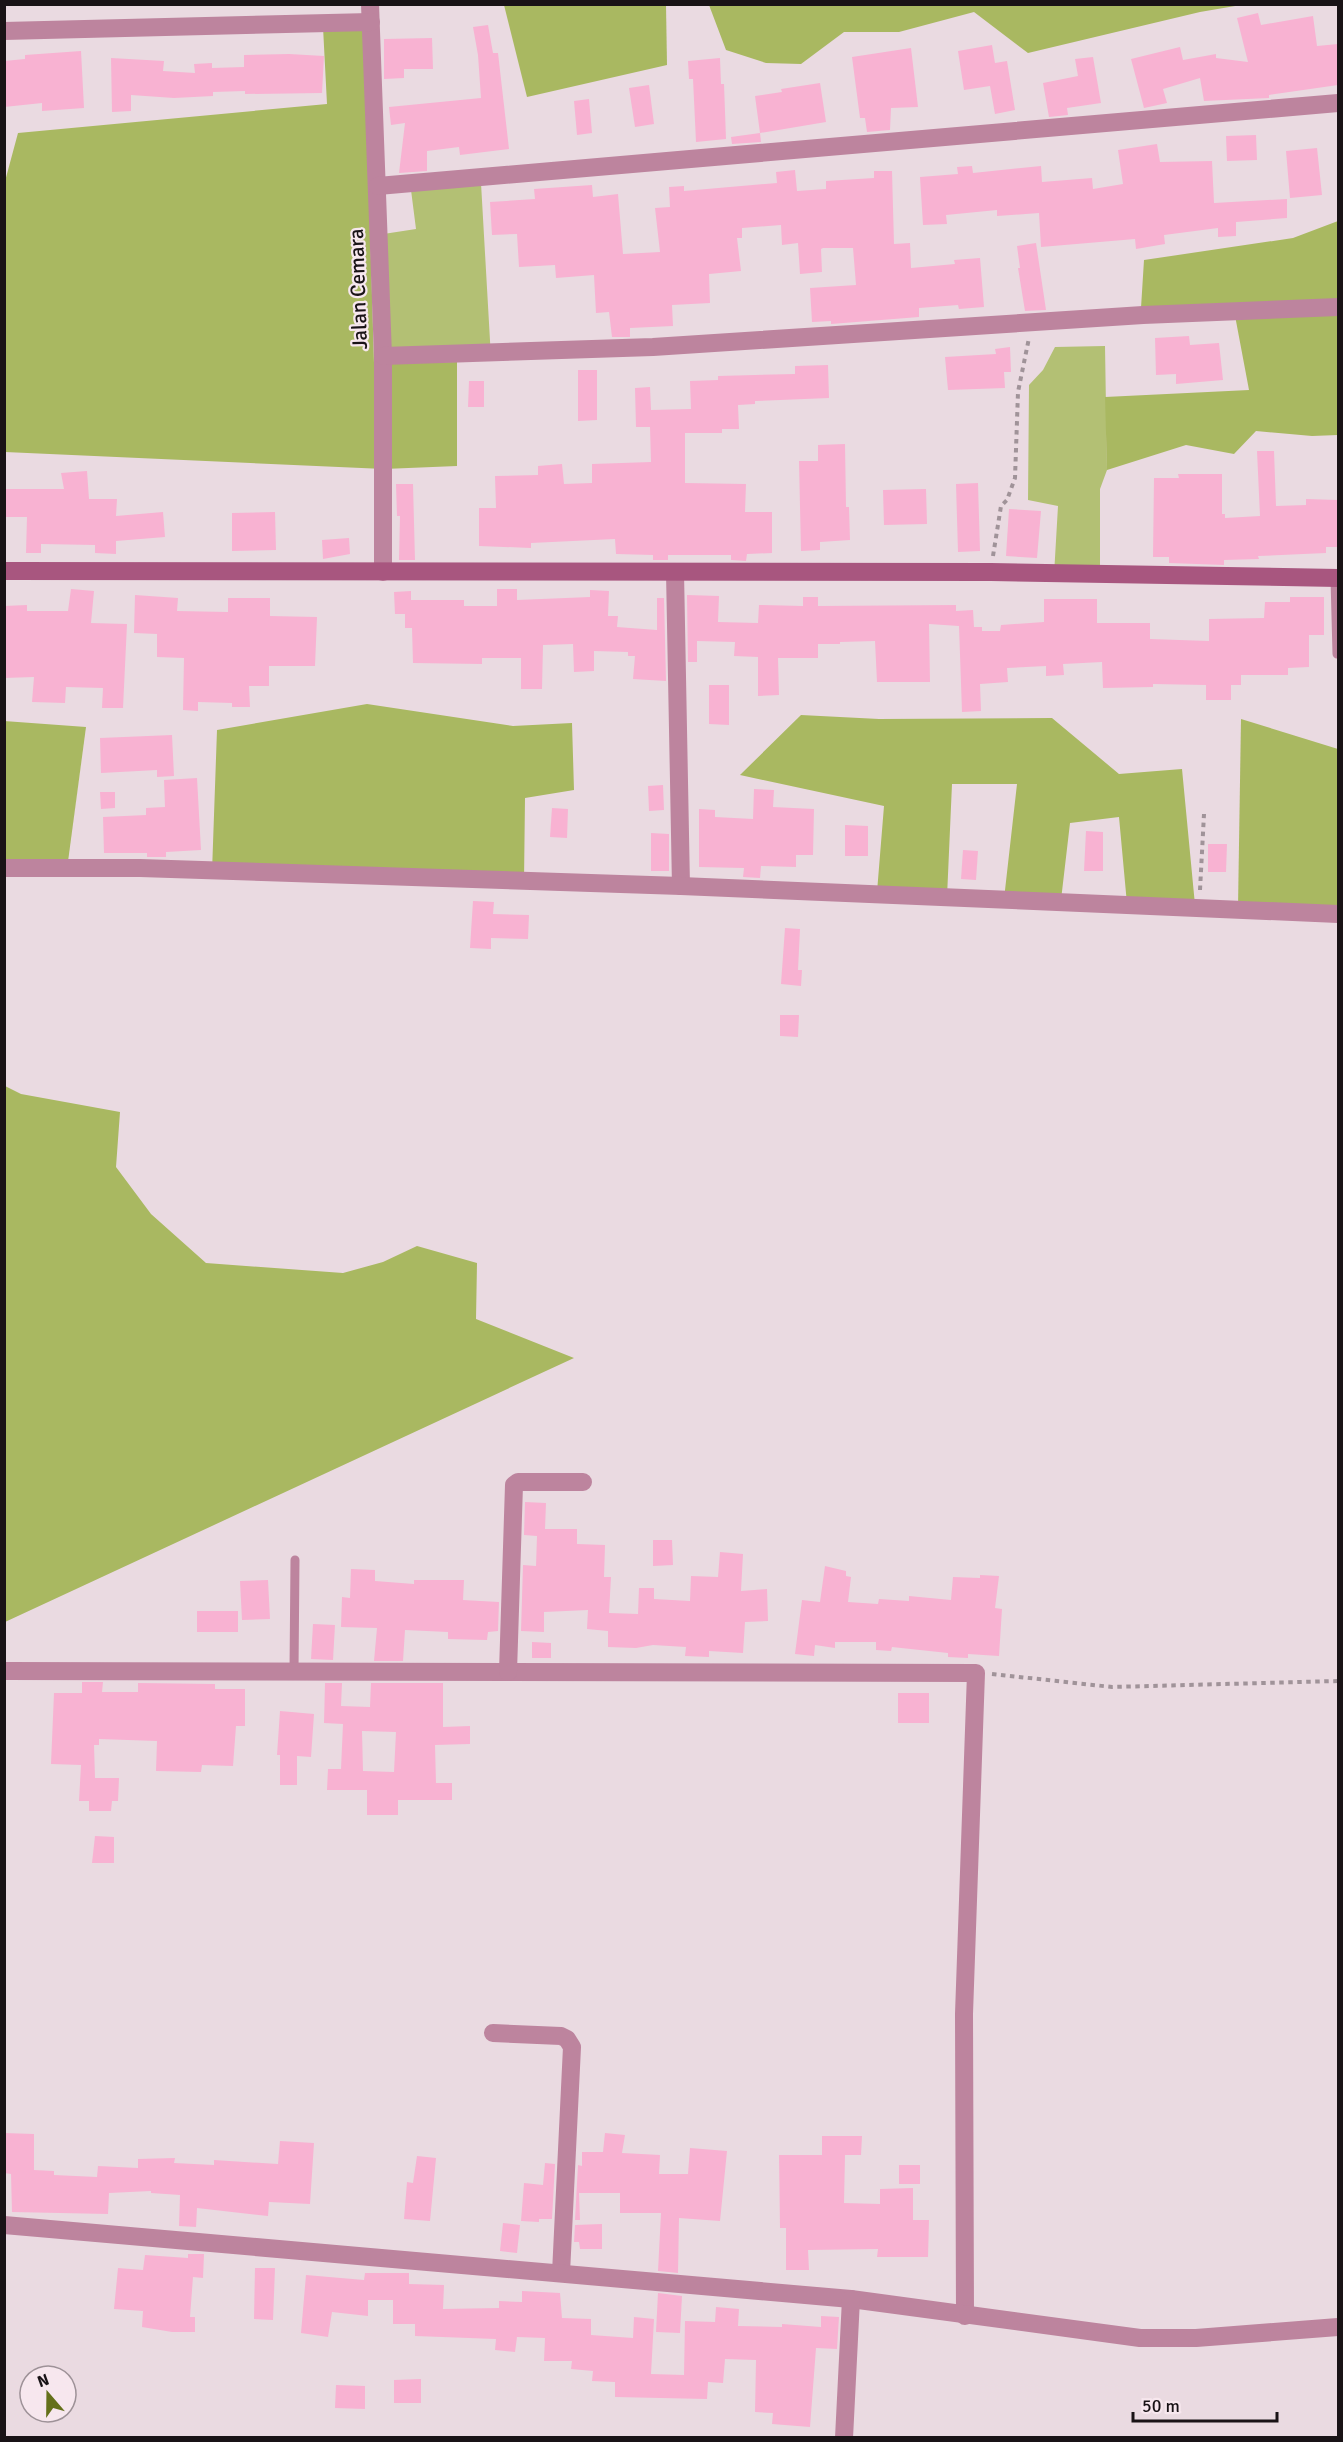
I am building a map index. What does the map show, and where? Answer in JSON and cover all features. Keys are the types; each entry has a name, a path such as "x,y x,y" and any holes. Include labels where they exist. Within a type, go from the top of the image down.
{"street":[{"path":"4,32 371,13"},
{"name":"Jalan Cemara","path":"371,13 383,356 383,572"},
{"path":"378,186 1338,103"},
{"path":"383,356 652,347 1143,315 1338,307"},
{"path":"4,571 992,572 1337,578"},
{"path":"675,572 681,886"},
{"path":"4,868 152,868 681,886 1338,914"},
{"path":"508,1672 514,1485 518,1482 583,1482"},
{"path":"4,1671 976,1673 964,2014 965,2316"},
{"path":"493,2033 561,2036 567,2039 572,2047 561,2273"},
{"path":"4,2225 851,2299 1140,2338 1208,2337 1338,2327"},
{"path":"844,2438 851,2299"}],"lane":[{"path":"1337,578 1337,654"},
{"path":"294,1671 295,1560"}],"path":[{"path":"992,572 1001,506 1007,500 1015,478 1018,392 1033,323"},
{"path":"1199,909 1204,814"},
{"path":"976,1673 1112,1687 1338,1681"}],"green space":[{"path":"504,5 666,5 667,65 527,97"},
{"path":"709,5 1241,5 1200,12 1028,53 974,12 899,32 844,32 801,64 766,63 726,50"},
{"path":"364,25 374,363 457,362 457,466 384,469 5,452 4,185 18,133 327,104 323,27"},
{"path":"481,183 491,358 381,360 377,235 416,229 411,190"},
{"path":"1338,221 1338,435 1312,436 1256,431 1234,454 1186,445 1107,470 1105,397 1249,390 1233,305 1141,308 1144,260 1293,238"},
{"path":"1105,346 1107,470 1100,489 1100,573 1054,575 1058,506 1028,500 1029,385 1043,370 1055,347"},
{"path":"367,704 513,726 572,723 574,790 525,798 524,881 212,872 217,730"},
{"path":"801,715 879,719 1052,718 1119,774 1182,769 1195,905 1127,904 1119,817 1070,823 1061,900 1004,899 1017,784 952,784 947,897 877,892 884,806 740,775"},
{"path":"1241,719 1338,749 1338,911 1238,907"},
{"path":"4,721 86,727 67,869 5,868"},
{"path":"5,1086 21,1094 120,1112 116,1167 151,1214 206,1263 343,1273 383,1262 417,1246 477,1263 476,1319 574,1358 5,1622"}],"building":[{"path":"1258,13 1261,25 1313,16 1317,46 1338,44 1338,85 1269,95 1269,98 1204,101 1200,78 1163,89 1167,103 1144,108 1131,59 1180,47 1183,60 1216,54 1216,58 1248,62 1237,18"},
{"path":"488,25 493,53 498,53 509,149 460,155 459,147 427,151 427,171 399,173 405,123 391,125 389,107 481,98 478,55 473,27"},
{"path":"432,38 433,69 404,69 404,78 384,79 384,39"},
{"path":"992,45 995,63 1007,61 1015,110 995,114 990,86 964,90 958,51"},
{"path":"911,48 918,107 891,108 890,130 867,132 865,118 860,118 852,57"},
{"path":"81,51 84,108 42,111 42,103 4,107 4,61 25,59 25,55"},
{"path":"244,55 324,56 322,93 213,92 213,96 174,98 131,95 131,111 112,112 111,58 164,61 163,71 195,73 194,64 212,63 212,68 244,67"},
{"path":"1093,57 1101,103 1067,108 1068,115 1049,117 1043,83 1078,76 1075,59"},
{"path":"720,58 721,84 724,84 726,139 696,142 693,79 689,79 688,61"},
{"path":"820,83 826,122 760,133 755,96"},
{"path":"649,85 654,124 635,127 629,88"},
{"path":"589,99 592,133 577,135 574,101"},
{"path":"760,133 761,142 732,144 731,137"},
{"path":"1256,135 1257,160 1227,161 1226,136"},
{"path":"1157,144 1160,162 1212,161 1214,203 1287,199 1287,218 1236,222 1236,236 1218,237 1218,228 1164,235 1165,244 1136,249 1135,239 1041,247 1039,213 997,216 997,210 946,215 947,224 923,225 920,177 958,174 957,167 972,166 973,173 1041,166 1042,182 1092,178 1093,189 1123,184 1118,150"},
{"path":"1317,148 1322,195 1290,198 1286,151"},
{"path":"795,170 797,191 826,189 826,181 874,178 874,171 892,171 894,244 910,243 911,268 955,264 954,260 980,258 984,307 959,309 958,305 919,308 919,317 831,324 831,321 812,322 810,288 856,285 853,248 823,248 821,249 822,272 800,274 798,243 782,245 781,225 742,228 742,238 737,238 741,271 709,274 710,303 672,305 673,326 630,328 630,337 612,337 609,312 596,313 594,275 556,278 555,265 519,267 517,234 492,235 490,202 535,199 534,189 592,185 593,197 618,194 623,254 660,252 655,208 670,207 669,187 684,186 684,191 777,183 776,172"},
{"path":"1036,243 1046,310 1025,311 1017,246"},
{"path":"1189,336 1190,345 1219,343 1223,380 1176,384 1176,374 1156,375 1155,338"},
{"path":"1010,347 1011,372 1004,372 1005,388 948,390 945,357 996,354 995,349"},
{"path":"828,365 829,398 755,401 755,404 738,405 739,429 722,429 722,433 685,433 685,483 746,484 745,512 772,512 772,553 747,554 746,561 731,560 731,555 668,555 668,560 653,560 653,555 616,554 615,539 531,543 531,548 479,546 479,508 496,508 495,476 538,475 538,466 562,464 564,484 592,483 592,464 651,462 650,427 636,427 635,388 650,387 651,410 691,409 690,381 718,380 718,376 795,374 795,366"},
{"path":"578,370 597,370 597,420 578,421"},
{"path":"469,381 484,381 484,407 468,407"},
{"path":"845,444 846,507 849,507 850,540 820,542 820,550 801,551 799,461 818,461 818,445"},
{"path":"1257,451 1274,451 1276,506 1306,505 1306,499 1338,500 1338,547 1326,547 1326,553 1224,560 1224,565 1169,563 1169,557 1153,557 1154,478 1179,478 1178,474 1222,474 1222,514 1225,514 1225,518 1260,516"},
{"path":"87,471 89,499 117,499 116,516 163,512 165,537 116,541 116,554 95,553 95,545 41,544 41,553 26,553 27,517 4,517 4,489 64,489 61,473"},
{"path":"978,483 980,551 958,552 956,484"},
{"path":"396,484 413,484 415,560 399,560 400,516 397,516"},
{"path":"926,489 927,524 884,525 883,490"},
{"path":"1009,509 1041,511 1037,558 1006,556"},
{"path":"275,512 276,550 232,551 232,513"},
{"path":"349,538 350,554 323,559 322,540"},
{"path":"71,589 94,591 91,623 127,624 123,708 102,708 103,688 66,687 65,703 32,702 34,677 4,678 4,606 27,605 27,611 68,611"},
{"path":"497,589 517,589 517,600 590,597 590,590 609,591 608,616 618,616 617,627 657,630 657,598 664,598 666,681 633,679 635,656 628,656 628,652 594,651 594,671 574,672 573,644 543,645 542,689 521,689 521,658 482,658 482,664 413,663 412,628 405,628 405,614 395,614 394,592 411,591 411,600 464,600 464,606 497,606"},
{"path":"135,595 178,598 177,611 228,612 228,598 270,598 270,616 317,617 315,666 269,666 269,686 249,686 250,707 232,707 232,703 198,702 198,711 183,710 184,658 157,657 157,634 134,633"},
{"path":"687,595 719,596 718,622 758,623 759,605 803,606 803,597 818,597 818,606 956,605 956,611 973,610 974,627 982,627 982,631 1000,631 1001,625 1044,622 1044,599 1097,599 1097,623 1150,623 1150,639 1209,641 1209,619 1264,618 1265,602 1290,602 1290,597 1324,597 1324,635 1309,635 1309,667 1288,668 1288,675 1241,675 1241,685 1231,685 1231,700 1206,700 1206,685 1153,684 1153,687 1103,688 1102,662 1063,664 1064,675 1046,676 1046,666 1007,668 1008,682 980,684 981,711 962,712 959,626 929,624 930,682 877,682 875,641 840,642 840,644 818,644 818,658 778,658 779,695 758,696 758,657 734,656 735,642 697,641 697,662 688,662"},
{"path":"709,685 729,685 729,725 709,724"},
{"path":"172,735 174,776 157,777 157,770 101,773 100,738"},
{"path":"197,778 201,850 166,852 166,857 147,857 147,853 104,853 103,817 146,815 146,808 165,807 164,780"},
{"path":"663,785 664,810 649,811 648,786"},
{"path":"754,789 774,790 773,807 814,809 813,855 796,855 796,867 761,866 760,878 743,877 744,868 699,867 699,809 715,810 715,817 753,819"},
{"path":"100,792 115,792 115,808 101,809"},
{"path":"552,808 568,809 567,838 550,837"},
{"path":"845,825 868,826 868,856 845,856"},
{"path":"1086,831 1103,832 1103,871 1084,871"},
{"path":"651,833 669,834 669,871 651,871"},
{"path":"1208,844 1227,844 1226,872 1208,872"},
{"path":"963,850 978,851 976,880 961,879"},
{"path":"473,901 494,902 493,914 529,915 528,939 491,938 491,949 470,948"},
{"path":"785,928 800,929 798,970 802,970 801,986 781,984"},
{"path":"780,1015 799,1015 798,1037 780,1036"},
{"path":"525,1502 546,1503 545,1529 577,1529 577,1544 605,1545 604,1577 611,1577 609,1613 638,1614 639,1588 654,1588 654,1599 690,1601 691,1576 718,1577 720,1552 743,1554 741,1591 767,1589 768,1621 745,1622 743,1653 709,1651 709,1657 685,1656 686,1647 653,1645 636,1648 608,1647 608,1631 587,1629 588,1610 544,1612 544,1632 521,1631 523,1565 536,1566 537,1536 524,1535"},
{"path":"653,1540 672,1540 673,1565 653,1566"},
{"path":"825,1566 846,1571 846,1576 851,1577 848,1602 878,1604 879,1599 909,1601 909,1596 951,1600 953,1577 999,1576 995,1608 1002,1609 999,1656 968,1654 968,1658 948,1657 948,1653 892,1647 891,1651 876,1650 876,1642 835,1642 835,1648 815,1645 814,1656 795,1654 802,1600 820,1602"},
{"path":"351,1569 375,1570 375,1581 414,1584 414,1580 464,1580 463,1600 499,1602 498,1631 488,1632 487,1640 448,1639 448,1632 405,1630 403,1661 374,1661 377,1628 341,1627 342,1597 350,1598"},
{"path":"268,1580 270,1619 242,1620 240,1581"},
{"path":"197,1611 238,1611 238,1632 197,1632"},
{"path":"313,1624 335,1625 333,1660 311,1659"},
{"path":"532,1642 551,1643 551,1658 532,1658"},
{"path":"82,1682 103,1682 102,1692 138,1692 138,1683 215,1684 215,1689 245,1689 245,1726 236,1726 233,1766 202,1765 201,1772 156,1771 157,1741 99,1739 99,1745 94,1745 95,1778 119,1778 118,1801 112,1801 111,1811 89,1811 89,1801 79,1801 81,1765 51,1764 54,1693 82,1693"},
{"path":"325,1683 342,1683 341,1706 370,1707 371,1683 443,1683 443,1727 470,1726 470,1744 435,1745 436,1783 452,1783 452,1800 398,1800 398,1815 367,1815 367,1790 327,1790 328,1769 341,1769 343,1724 324,1723","holes":["362,1731 396,1732 394,1772 363,1771"]},
{"path":"898,1693 929,1693 929,1723 898,1723"},
{"path":"280,1711 314,1714 311,1757 297,1756 297,1785 280,1785 280,1755 277,1755"},
{"path":"95,1836 114,1837 114,1863 92,1863"},
{"path":"4,2133 34,2134 34,2170 54,2171 54,2175 97,2177 98,2166 138,2168 138,2159 175,2158 174,2163 214,2165 214,2160 278,2164 280,2141 314,2143 310,2204 269,2202 268,2216 197,2208 196,2227 179,2226 180,2195 151,2193 151,2191 109,2193 108,2214 12,2212 11,2174 4,2173"},
{"path":"605,2133 625,2135 622,2153 660,2155 659,2174 688,2174 690,2148 727,2151 720,2221 679,2218 678,2273 658,2271 661,2213 620,2213 620,2193 579,2193 580,2220 575,2220 578,2165 582,2166 582,2152 603,2152"},
{"path":"822,2136 862,2136 861,2155 845,2155 844,2203 880,2204 880,2189 913,2188 913,2220 929,2220 928,2257 877,2257 878,2249 808,2250 809,2270 786,2270 786,2228 780,2228 779,2155 822,2155"},
{"path":"417,2156 436,2158 430,2221 404,2219 407,2182 413,2183"},
{"path":"545,2163 555,2164 552,2219 539,2219 539,2222 521,2221 524,2183 543,2185"},
{"path":"899,2165 920,2165 920,2184 899,2184"},
{"path":"503,2223 520,2225 517,2253 500,2251"},
{"path":"602,2224 602,2249 580,2249 579,2242 574,2242 575,2225"},
{"path":"188,2254 204,2254 203,2278 193,2277 190,2317 195,2317 195,2332 172,2332 142,2327 143,2311 114,2309 118,2268 143,2270 145,2255 188,2258"},
{"path":"255,2268 275,2268 273,2320 254,2319"},
{"path":"365,2273 409,2273 409,2284 444,2285 443,2309 499,2308 499,2301 522,2302 522,2291 560,2293 562,2318 591,2319 591,2335 633,2338 634,2317 654,2319 651,2374 684,2375 685,2321 715,2322 716,2307 739,2309 738,2326 782,2327 782,2324 821,2327 821,2316 839,2317 837,2349 816,2348 810,2427 772,2424 773,2413 755,2412 756,2360 725,2359 723,2383 708,2382 707,2399 615,2397 615,2382 592,2381 593,2371 571,2369 572,2361 544,2361 545,2338 517,2337 515,2352 495,2350 496,2339 415,2336 415,2324 393,2324 393,2300 368,2300 368,2316 332,2312 328,2337 301,2333 306,2275 364,2280"},
{"path":"658,2293 682,2296 680,2333 656,2332"},
{"path":"421,2379 421,2403 394,2403 394,2380"},
{"path":"336,2385 365,2386 365,2409 335,2408"}]}
